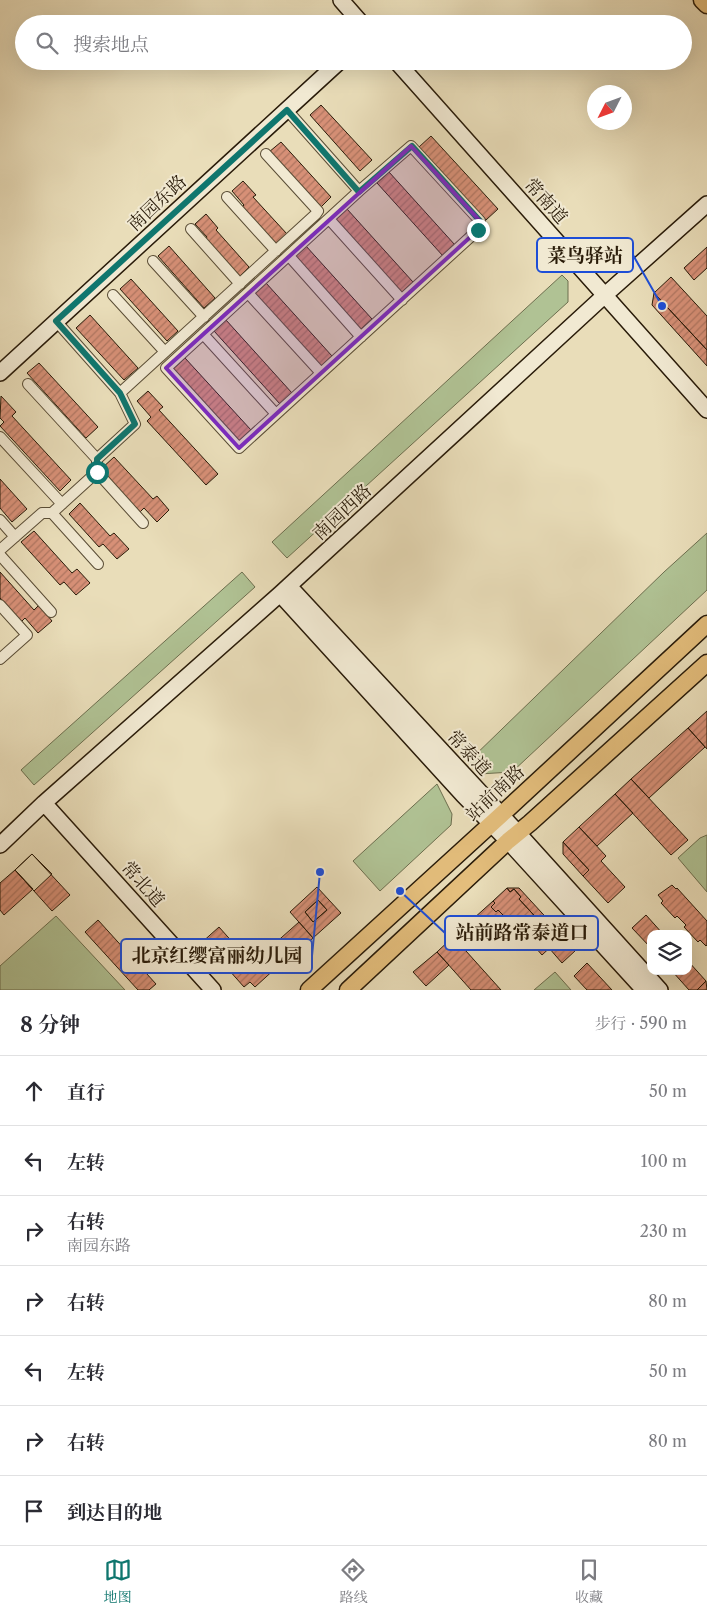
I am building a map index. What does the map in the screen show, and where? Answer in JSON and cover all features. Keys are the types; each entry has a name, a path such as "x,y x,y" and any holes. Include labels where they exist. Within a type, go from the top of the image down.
{"main road":[{"path":"702,0 707,5"},
{"name":"站前南路","path":"309,990 497,820 707,624"},
{"path":"348,990 513,837 707,663"}],"street":[{"path":"340,0 354,15"},
{"name":"南园东路","path":"0,372 330,70"},
{"name":"常南道","path":"404,70 707,410"},
{"path":"287,110 359,192"},
{"path":"412,146 480,221 478,230 239,448 166,368 359,192 412,146"},
{"path":"120,393 318,211 266,154"},
{"path":"227,197 276,251"},
{"name":"南园西路","path":"0,845 44,803 285,590 605,295 707,204"},
{"path":"329,219 402,300"},
{"path":"191,229 240,284"},
{"path":"289,256 361,336"},
{"path":"153,261 204,317"},
{"path":"248,293 321,373"},
{"path":"113,294 165,352"},
{"path":"56,321 120,393 135,424 97,459"},
{"path":"203,334 276,414"},
{"path":"28,384 97,459 97,472 143,523"},
{"path":"0,437 62,504"},
{"path":"0,550 42,513 52,512 62,504 97,472"},
{"path":"52,512 98,564"},
{"path":"0,520 15,537"},
{"path":"0,555 51,612"},
{"name":"常泰道","path":"285,590 497,820 660,990"},
{"path":"0,605 26,635 0,659"},
{"name":"常北道","path":"44,803 213,990"},
{"name":"常泰道","path":"513,837 644,990"}],"highlighted area":[{"path":"411,146 480,221 478,230 239,448 166,368"}],"green space":[{"path":"562,275 568,281 568,302 287,558 272,542"},
{"path":"707,533 707,590 512,772 479,774 469,761 664,572"},
{"path":"242,572 255,587 34,785 21,770"},
{"path":"437,784 452,814 451,825 380,891 353,861"},
{"path":"707,835 707,892 678,858 700,838"},
{"path":"56,916 125,990 0,990 0,966"},
{"path":"555,972 571,990 534,990"}],"building":[{"path":"321,105 372,160 360,171 310,115"},
{"path":"431,136 498,209 486,220 419,147"},
{"path":"281,142 331,197 320,208 269,152"},
{"path":"389,172 455,245 443,256 377,183"},
{"path":"243,181 256,195 253,197 287,234 276,244 242,207 244,205 232,191"},
{"path":"347,209 413,282 401,293 335,220"},
{"path":"206,214 218,228 216,230 249,267 239,277 205,240 207,237 195,224"},
{"path":"169,246 215,298 204,308 158,256"},
{"path":"306,246 372,319 360,330 294,257"},
{"path":"707,247 707,268 694,280 684,268"},
{"path":"671,277 707,316 707,350 654,293"},
{"path":"131,279 178,331 167,341 120,289"},
{"path":"266,283 332,356 320,367 254,294"},
{"path":"654,293 707,350 707,366 652,305"},
{"path":"90,315 138,368 124,380 76,328"},
{"path":"226,320 292,393 280,404 214,331"},
{"path":"185,358 251,430 239,441 173,369"},
{"path":"39,363 98,427 86,438 27,373"},
{"path":"148,391 163,407 159,410 218,474 206,485 147,421 151,417 137,401"},
{"path":"1,396 16,412 12,416 71,480 60,491 0,426 4,422 0,418"},
{"path":"114,457 153,499 157,496 169,510 157,522 144,508 140,512 101,469"},
{"path":"0,479 27,509 12,522 0,508"},
{"path":"80,503 110,536 114,533 129,549 117,559 103,544 99,547 69,514"},
{"path":"34,531 72,573 77,569 90,583 76,595 64,582 60,585 21,542"},
{"path":"0,572 34,610 39,605 52,621 38,633 25,618 21,622 0,598"},
{"path":"707,711 707,749 688,728"},
{"path":"688,728 705,747 649,798 631,779"},
{"path":"631,779 688,840 671,855 615,794"},
{"path":"615,794 633,813 597,846 579,827"},
{"path":"579,827 606,856 601,861 625,887 608,903 583,876 589,870 563,842"},
{"path":"563,842 589,870 583,876 563,854"},
{"path":"32,854 70,895 52,911 15,870"},
{"path":"32,854 52,874 34,891 15,870"},
{"path":"15,870 33,889 4,915 0,910 0,883"},
{"path":"672,885 677,888 707,921 706,946 700,940 698,942 692,936 692,930 687,930 684,927 686,925 677,916 675,918 661,903 663,901 658,895"},
{"path":"317,887 341,913 313,938 290,912","holes":["318,900 327,910 313,922 305,912"]},
{"path":"507,888 510,892 514,889 521,897 519,899 548,928 551,933 549,935 556,942 542,955 508,916 506,918 498,910 496,912 491,907 495,903 493,901"},
{"path":"507,888 519,888 576,950 562,963 549,948 556,942 549,935 551,933 548,928 519,899 521,897 514,889 510,892"},
{"path":"318,900 327,910 313,922 305,912"},
{"path":"493,901 495,903 491,907 496,912 498,910 504,916 466,951 453,937"},
{"path":"646,915 659,930 647,930 647,944 632,928"},
{"path":"98,920 156,984 149,990 138,990 85,932"},
{"path":"299,922 313,938 279,968 264,953"},
{"path":"219,927 252,964 264,953 277,967 255,987 250,982 244,987 212,951 209,954 200,944"},
{"path":"453,937 501,990 471,990 437,952"},
{"path":"437,952 449,965 426,986 413,972"},
{"path":"587,963 612,990 587,990 574,976"},
{"path":"692,965 706,981 697,990 689,990 676,975 692,975"},
{"path":"706,981 707,990 697,990"}],"place":[{"name":"菜鸟驿站","path":"662,306"},
{"name":"北京红缨富丽幼儿园","path":"320,872"},
{"name":"站前路常泰道口","path":"400,891"}],"route":[{"path":"97,472 97,459 135,424 120,393 56,321 287,110 359,192 412,146 480,221 478,230"}]}
